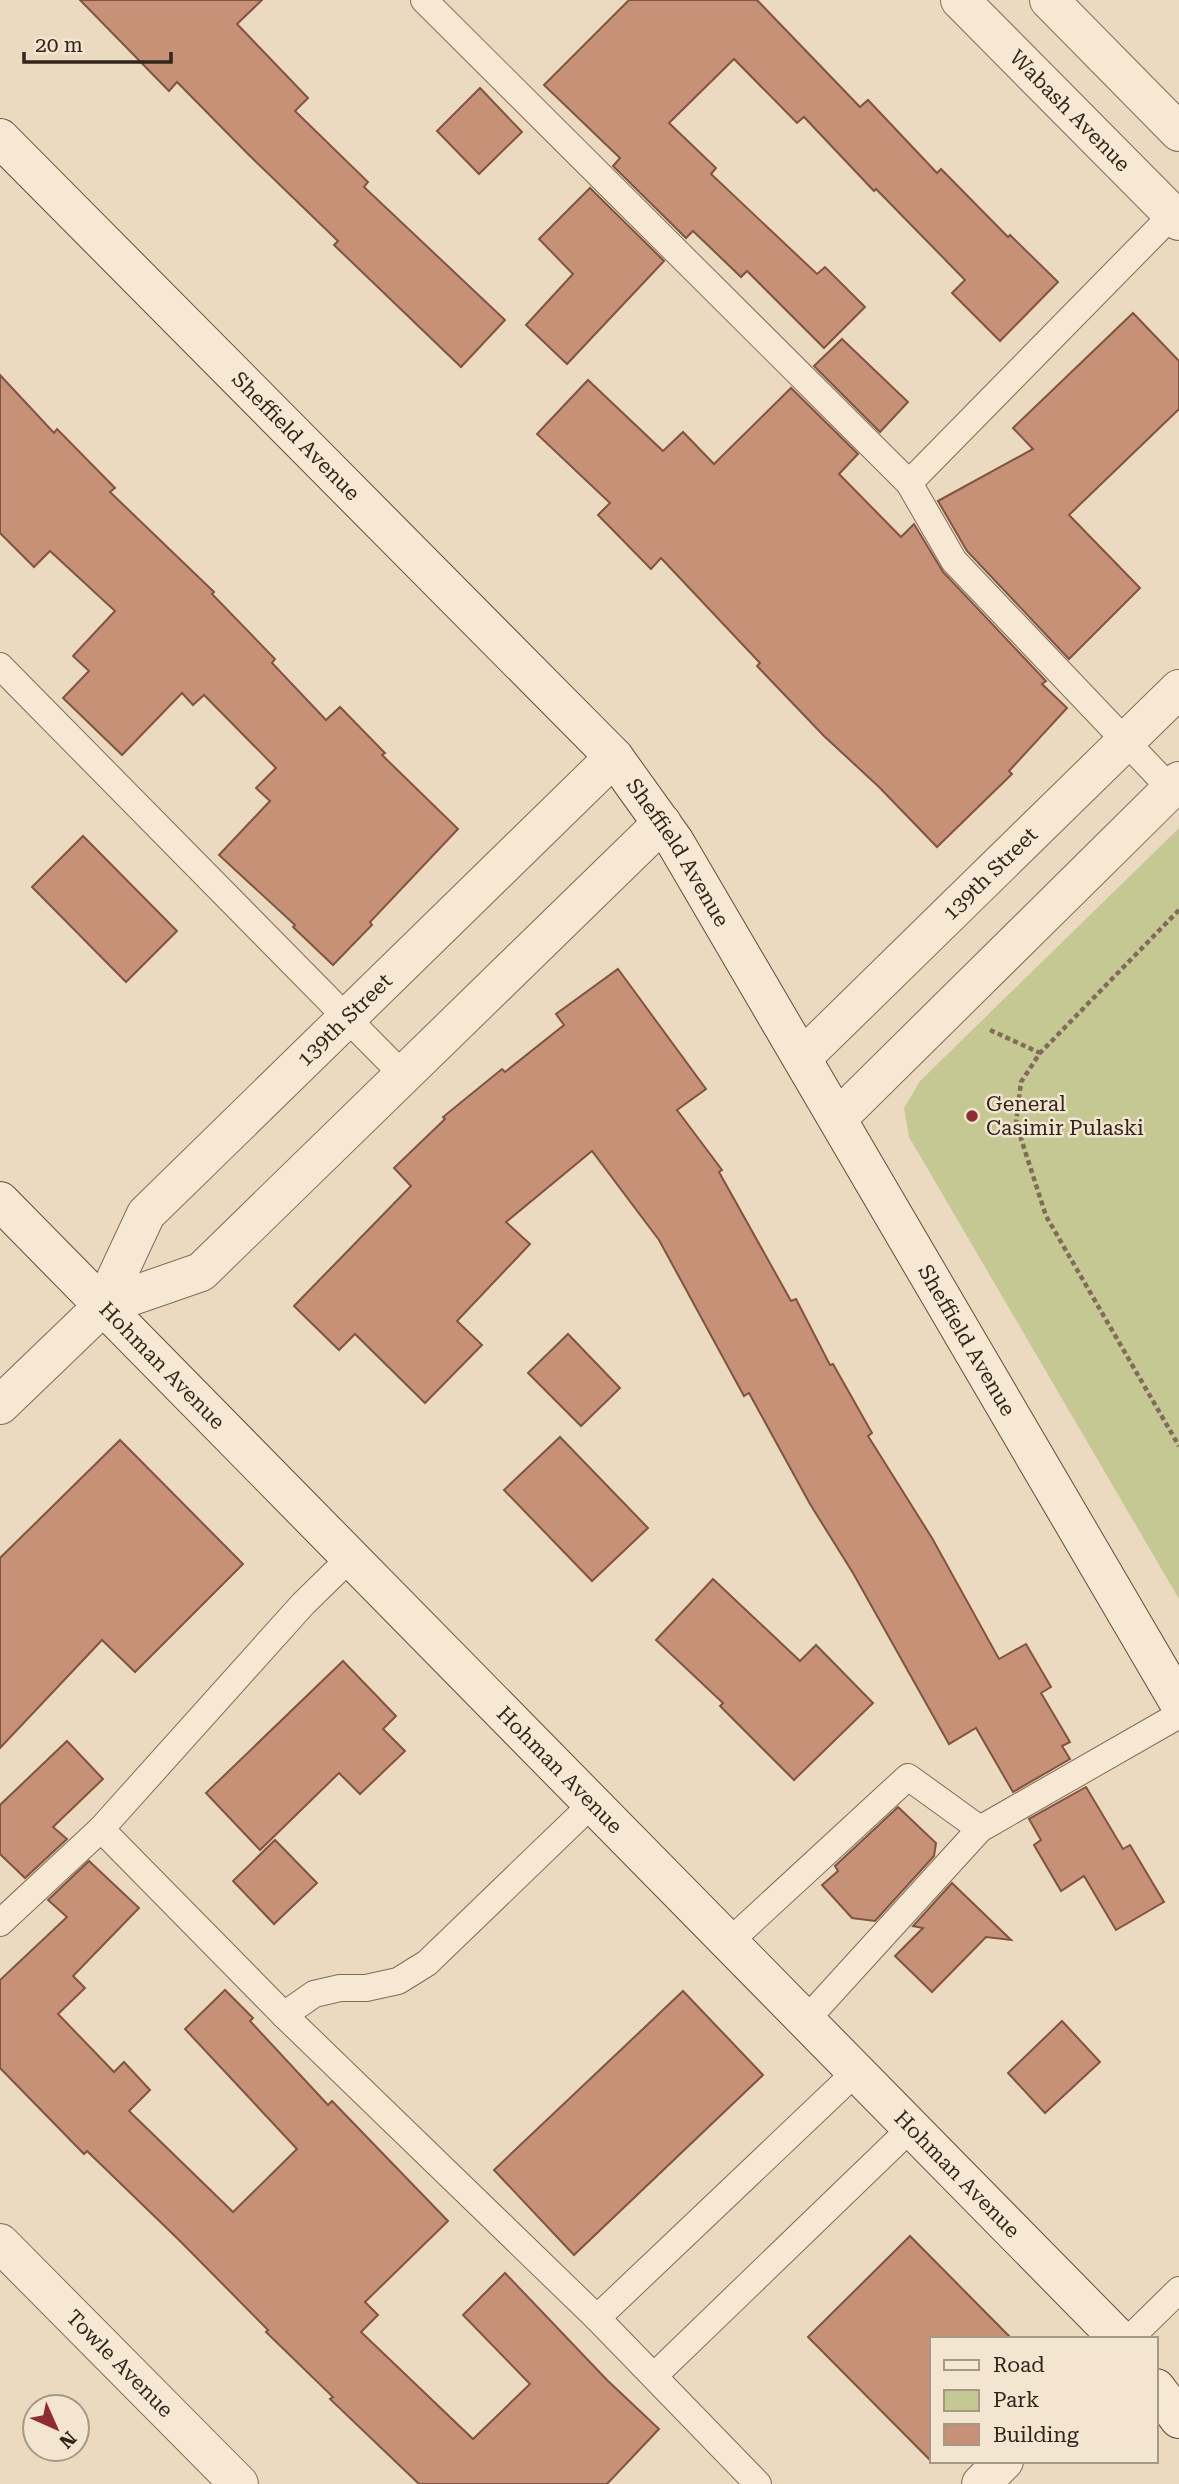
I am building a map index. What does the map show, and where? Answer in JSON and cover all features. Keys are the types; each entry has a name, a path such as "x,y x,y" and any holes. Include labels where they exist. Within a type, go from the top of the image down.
{"street":[{"name":"Wabash Avenue","path":"960,0 1177,214"},
{"path":"1049,0 1179,132"},
{"name":"Sheffield Avenue","path":"0,138 614,757 675,842 1179,1703"},
{"name":"139th Street","path":"803,1057 1179,689"},
{"name":"139th Street","path":"0,1405 103,1306 146,1214 614,757"},
{"path":"838,1118 1175,785"},
{"name":"139th Street","path":"103,1306 201,1272 662,823"},
{"name":"Hohman Avenue","path":"0,1201 1117,2337"},
{"name":"Towle Avenue","path":"0,2243 239,2484"},
{"path":"1158,2362 1179,2373"},
{"path":"1158,2391 1179,2418"},
{"path":"981,2484 1002,2463"}],"lane":[{"path":"424,0 909,483 954,561 1125,742 1175,785"},
{"path":"909,483 1177,214"},
{"path":"0,666 403,1075"},
{"path":"0,1923 101,1829 303,1604 351,1557"},
{"path":"806,2020 980,1829 1179,1715"},
{"path":"729,1942 908,1776 980,1829"},
{"path":"284,2015 314,1994 398,1981 427,1962 593,1803"},
{"path":"101,1829 284,2015 597,2318 758,2484"},
{"path":"597,2318 857,2071"},
{"path":"654,2376 912,2127"},
{"path":"1131,2337 1179,2290"}],"path":[{"path":"1179,910 1040,1053 1021,1082 1016,1123 1046,1216 1179,1446"},
{"path":"984,1027 1040,1053"}],"green space":[{"path":"1179,828 1179,1599 909,1137 904,1108 920,1081"}],"building":[{"path":"80,0 262,0 237,24 308,98 295,111 368,182 364,187 505,320 461,367 334,245 338,241 177,82 169,91"},
{"path":"629,0 757,0 860,107 868,100 937,173 941,169 1008,237 1010,235 1058,282 1000,341 952,293 965,280 876,189 874,191 804,117 797,123 734,59 669,123 716,168 711,174 817,274 825,267 865,307 824,348 747,271 741,277 693,231 686,238 613,166 620,158 544,85"},
{"path":"480,88 522,132 479,174 437,131"},
{"path":"590,188 664,261 567,364 526,325 573,274 539,239"},
{"path":"1133,313 1179,361 1179,409 1069,515 1140,588 1069,659 967,551 938,501 1033,449 1013,428"},
{"path":"842,339 908,402 880,432 814,366"},
{"path":"0,375 54,433 57,429 115,488 110,492 214,592 212,594 275,659 272,663 326,720 340,707 385,753 382,755 458,829 333,965 293,927 295,925 219,855 270,801 256,788 276,768 204,695 193,705 182,693 122,755 63,698 89,671 73,656 115,611 50,551 34,567 0,533"},
{"path":"588,380 663,451 683,432 714,464 791,388 858,454 839,474 901,537 914,524 943,572 1046,681 1042,684 1067,708 1009,771 1012,774 937,847 757,666 760,663 661,558 651,569 598,515 610,503 537,434"},
{"path":"83,836 177,931 126,982 32,887"},
{"path":"618,969 706,1089 677,1110 722,1170 719,1172 791,1301 796,1299 830,1365 833,1364 872,1433 868,1436 932,1538 999,1659 1026,1644 1051,1687 1041,1693 1070,1742 1062,1746 1070,1759 1013,1792 976,1728 949,1744 749,1393 744,1396 659,1240 592,1151 506,1222 530,1244 457,1321 482,1345 425,1403 355,1334 339,1350 294,1306 411,1186 394,1168 445,1119 443,1117 502,1069 505,1072 564,1025 556,1014"},
{"path":"568,1334 620,1388 581,1426 528,1373"},
{"path":"560,1437 648,1528 592,1581 504,1490"},
{"path":"120,1440 243,1564 135,1672 102,1640 0,1748 0,1558"},
{"path":"713,1579 800,1661 816,1645 873,1703 794,1780 720,1706 723,1703 656,1640"},
{"path":"343,1661 396,1716 383,1729 405,1751 360,1794 339,1773 260,1850 206,1793"},
{"path":"67,1741 103,1779 53,1827 67,1839 25,1878 0,1854 0,1805"},
{"path":"1086,1787 1123,1849 1130,1845 1164,1902 1116,1930 1084,1876 1061,1891 1034,1845 1041,1840 1029,1819"},
{"path":"898,1807 936,1843 934,1856 875,1921 852,1918 822,1885 838,1871 835,1866"},
{"path":"275,1840 317,1883 274,1924 233,1881"},
{"path":"89,1861 139,1908 73,1976 85,1988 58,2014 114,2072 124,2062 150,2090 129,2111 233,2212 297,2149 185,2029 225,1990 253,2018 250,2021 328,2105 332,2101 448,2221 365,2302 378,2315 361,2332 473,2439 530,2384 463,2315 505,2273 607,2380 659,2429 607,2484 419,2484 330,2399 333,2397 266,2332 268,2330 179,2240 87,2151 84,2154 0,2068 0,1980 67,1917 48,1900"},
{"path":"952,1883 1011,1940 986,1937 932,1992 895,1956 923,1928 913,1926"},
{"path":"683,1991 763,2075 574,2255 494,2170"},
{"path":"1062,2021 1100,2062 1045,2113 1008,2073"},
{"path":"910,2236 1010,2337 930,2337 930,2460 808,2337"}],"place":[{"name":"General Casimir Pulaski","path":"972,1116"}]}
